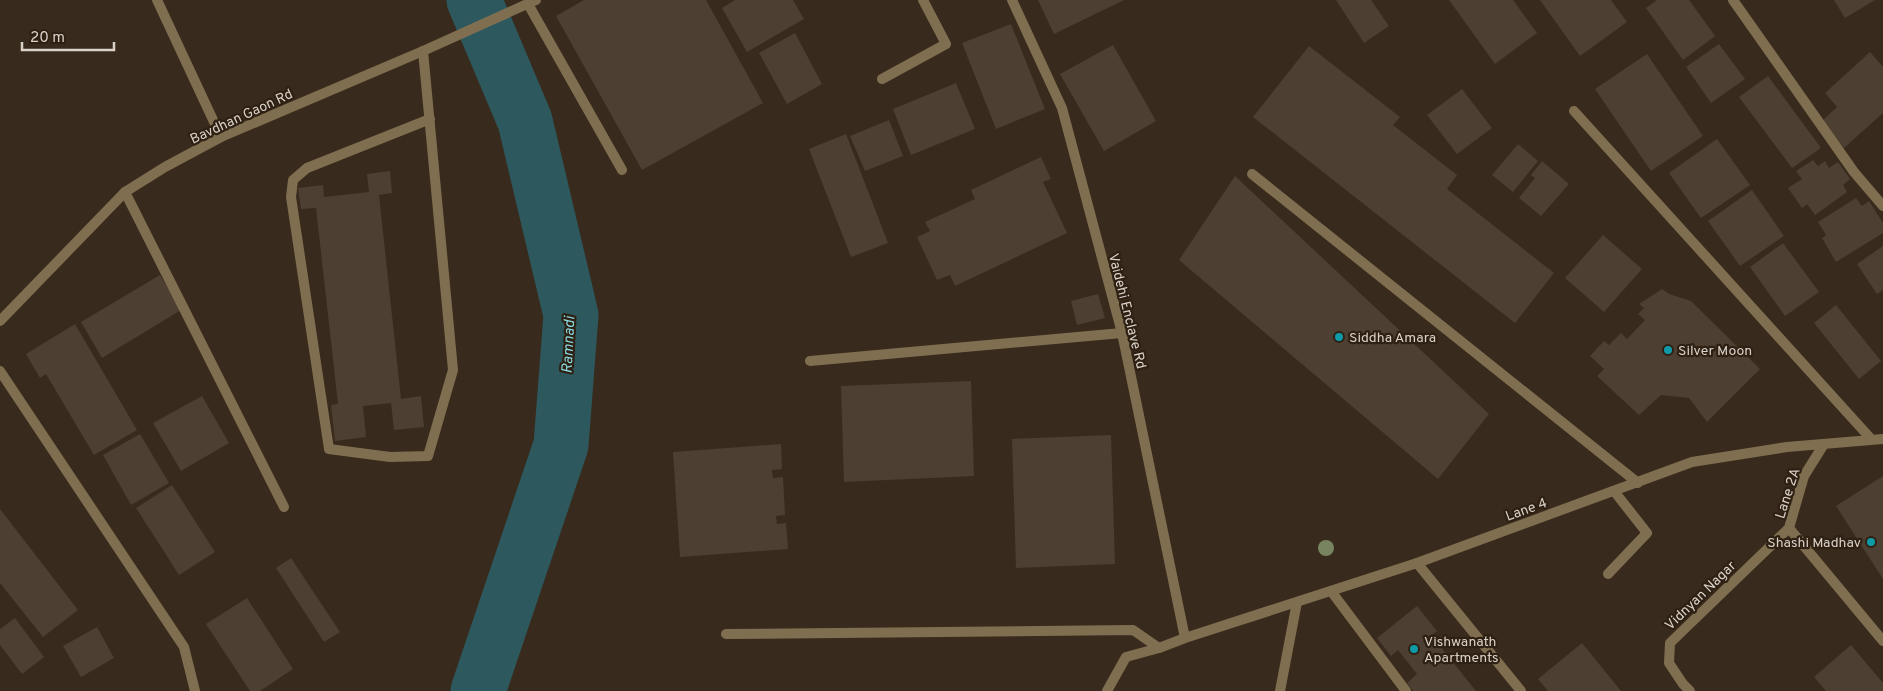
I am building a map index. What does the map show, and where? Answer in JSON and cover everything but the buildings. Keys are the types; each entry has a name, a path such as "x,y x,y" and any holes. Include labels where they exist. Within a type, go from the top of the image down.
{"street":[{"path":"157,0 222,137"},
{"path":"882,79 946,44 924,0"},
{"name":"Vaidehi Enclave Rd","path":"1012,0 1062,108 1122,333 1185,638"},
{"path":"1733,0 1854,172 1883,206"},
{"path":"532,2 622,170"},
{"name":"Bavdhan Gaon Rd","path":"0,321 125,192 165,167 222,137 424,51 532,2"},
{"path":"424,51 453,370 428,456 390,457 329,448 292,198 293,180 307,168 430,119"},
{"path":"1574,111 1879,441"},
{"path":"1252,174 1638,482"},
{"path":"125,192 284,507"},
{"path":"810,361 1122,333"},
{"path":"0,371 184,647 195,691"},
{"name":"Lane 4","path":"1108,691 1126,657 1160,648 1185,638 1417,563 1692,462 1787,447 1879,441"},
{"name":"Lane 2A","path":"1824,444 1804,476 1789,528 1883,640"},
{"path":"1608,574 1647,533 1614,491"},
{"name":"Vidnyan Nagar","path":"1690,691 1669,663 1670,643 1789,528"},
{"path":"1417,563 1521,691"},
{"path":"1331,591 1406,691"},
{"path":"1280,691 1296,602"},
{"path":"726,634 1133,630 1160,648"}],"waterway":[{"name":"Ramnadi","path":"474,0 525,121 571,315 561,445 478,691"}],"place":[{"name":"Siddha Amara","path":"1339,337"},
{"name":"Silver Moon","path":"1668,350"},
{"name":"Shashi Madhav","path":"1871,542"},
{"name":"Vishwanath Apartments","path":"1414,649"}]}
